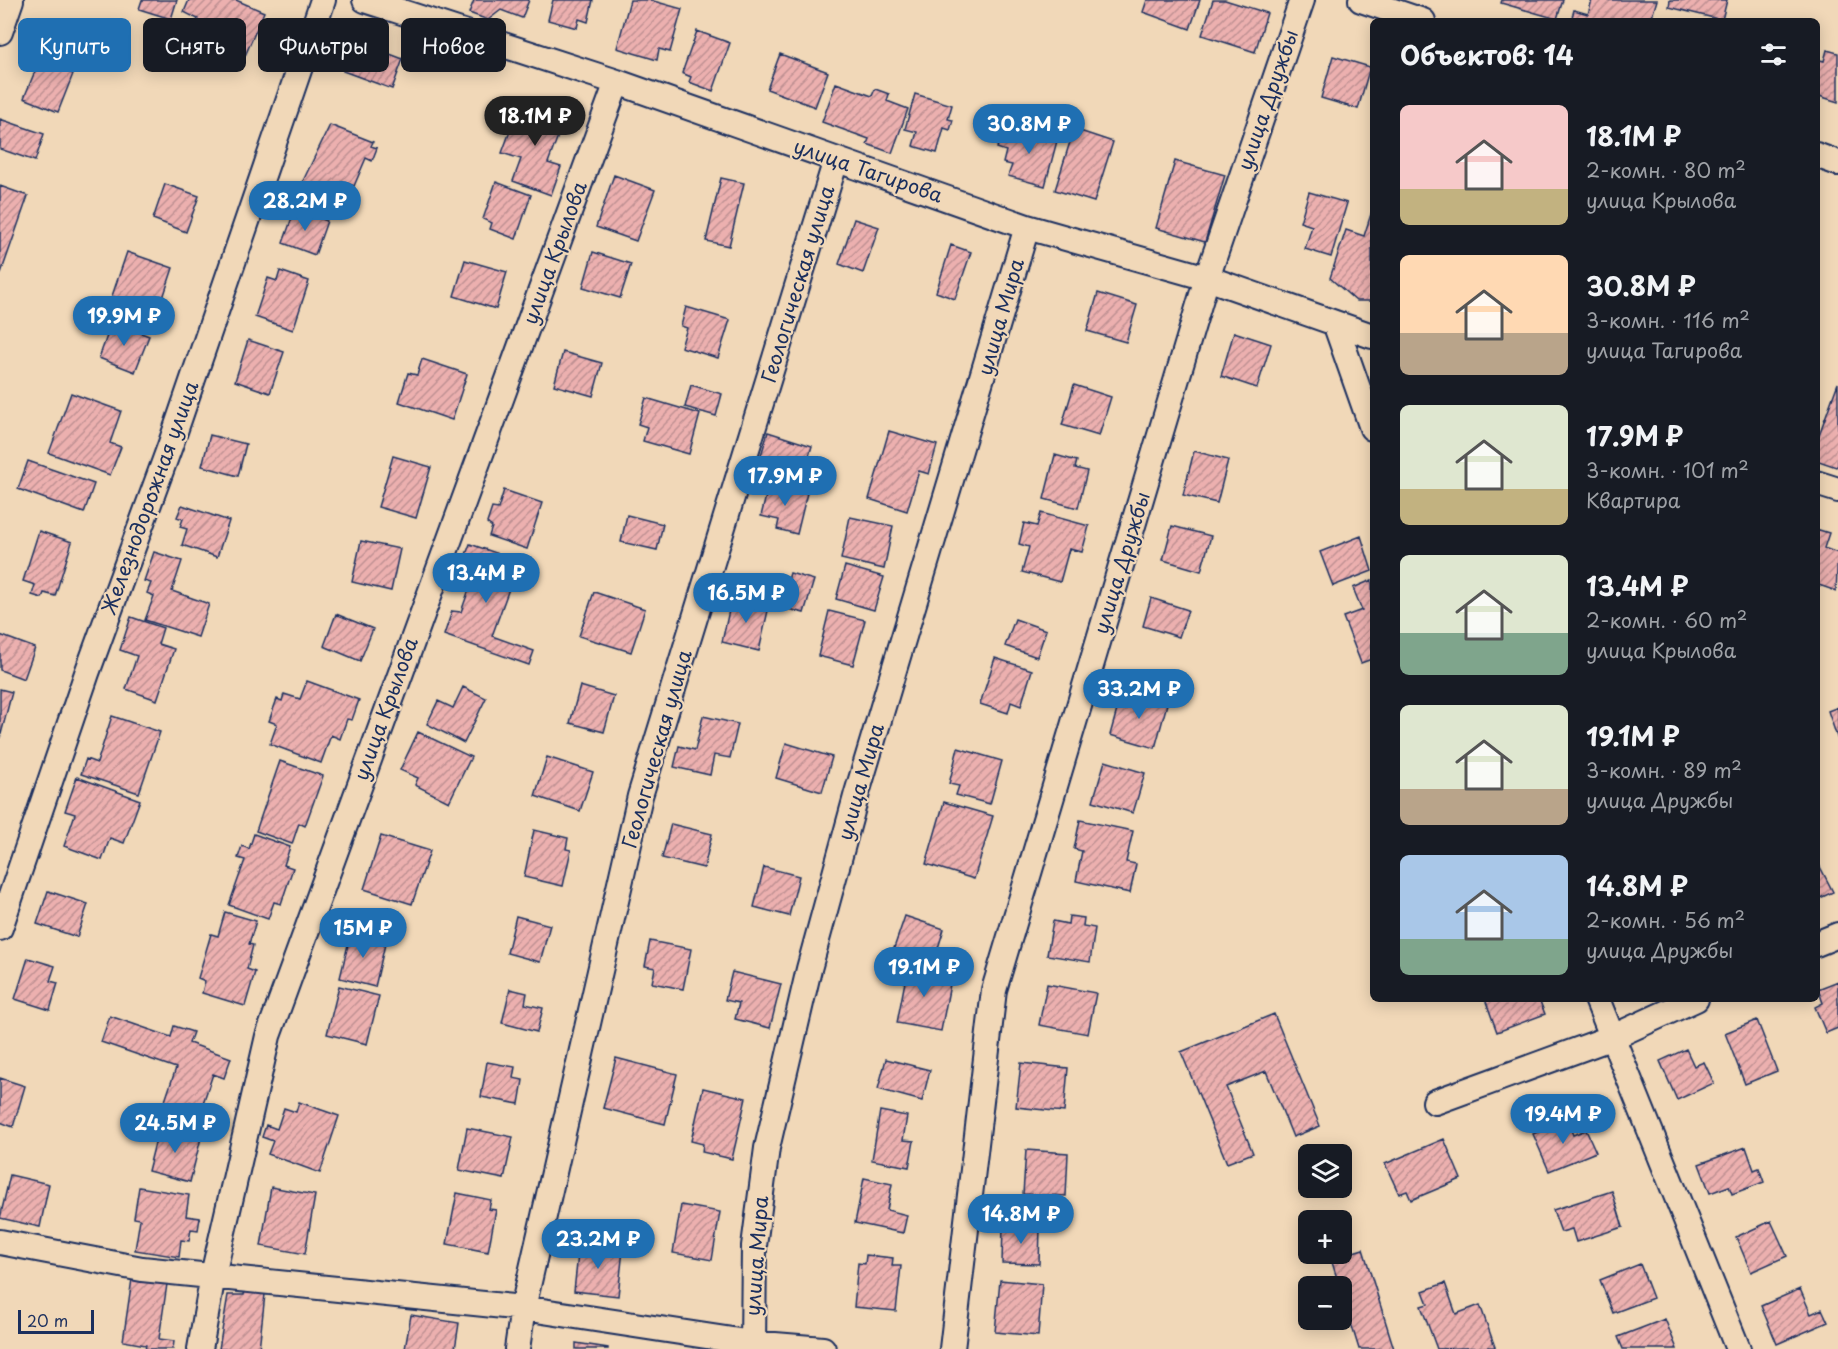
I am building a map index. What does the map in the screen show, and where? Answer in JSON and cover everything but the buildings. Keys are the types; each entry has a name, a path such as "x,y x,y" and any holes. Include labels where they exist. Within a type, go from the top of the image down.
{"street":[{"path":"0,32 11,0"},
{"name":"Железнодорожная улица","path":"0,928 87,673 170,446 322,0"},
{"name":"улица Тагирова","path":"365,0 617,82 1028,227 1207,278 1370,335"},
{"name":"улица Дружбы","path":"952,1349 994,990 1207,278 1302,0"},
{"path":"1361,0 1414,18"},
{"name":"улица Крылова","path":"200,1349 213,1275 268,1036 617,82"},
{"path":"1820,156 1838,163"},
{"name":"Геологическая улица","path":"517,1349 523,1308 640,795 836,160"},
{"name":"улица Мира","path":"753,1346 754,1246 767,1148 809,969 857,793 1028,227"},
{"path":"1335,323 1370,422"},
{"path":"1820,484 1838,490"},
{"path":"1820,942 1838,935"},
{"path":"1598,1002 1738,1349"},
{"path":"1435,1102 1613,1036 1689,1002"},
{"path":"0,1242 142,1269 523,1308 753,1346 823,1349"}]}
